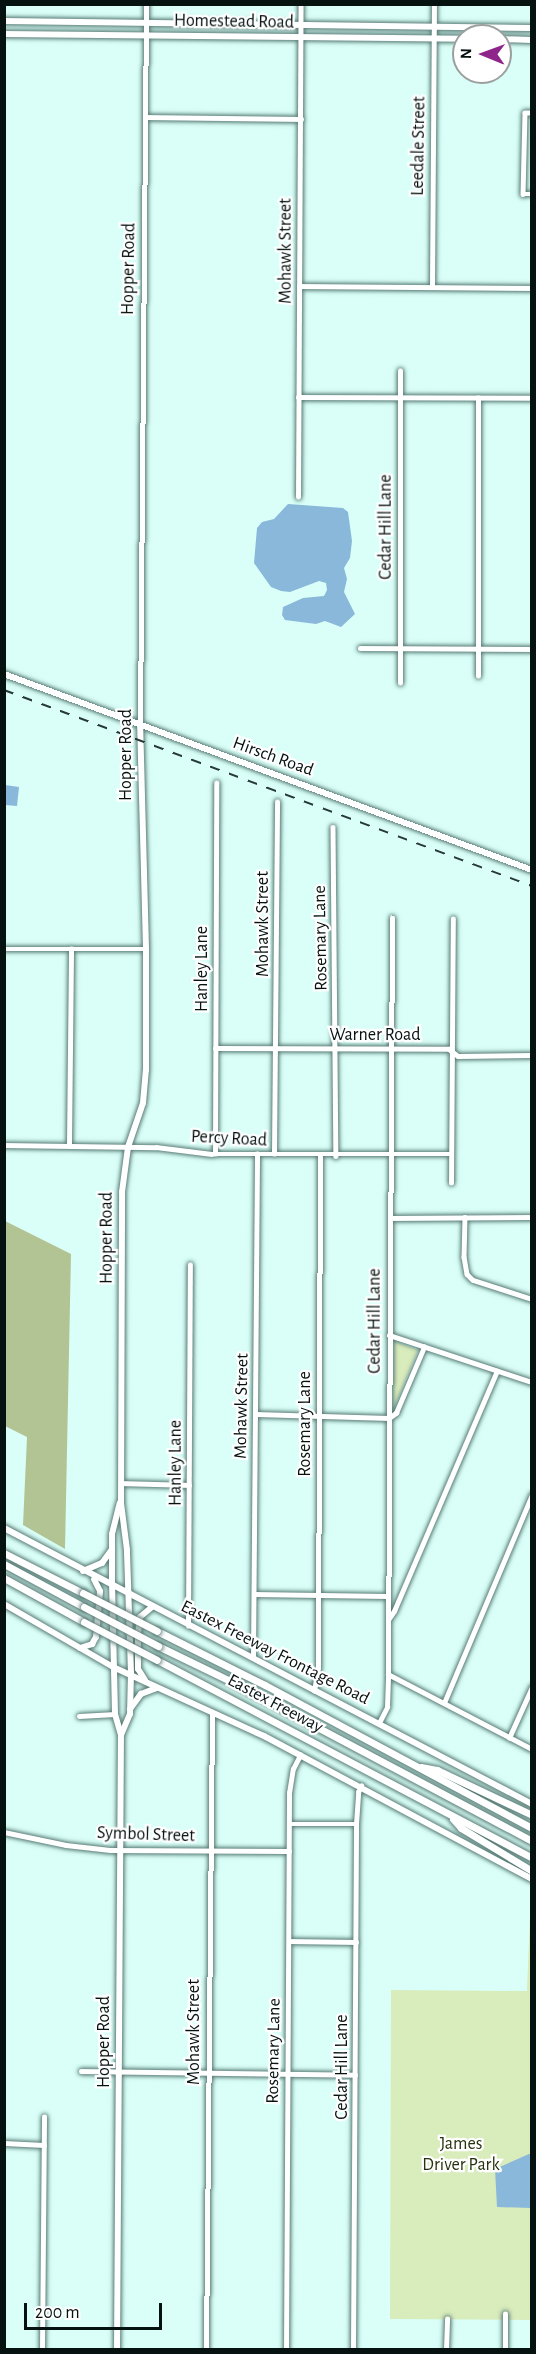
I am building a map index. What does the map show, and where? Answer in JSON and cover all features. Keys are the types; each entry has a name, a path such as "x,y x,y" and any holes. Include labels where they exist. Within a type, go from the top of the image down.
{"highway":[{"name":"Eastex Freeway","path":"4,1553 264,1685 531,1828"},
{"path":"4,1564 531,1841"},
{"name":"Eastex Freeway","path":"4,1578 531,1858"},
{"path":"415,1766 437,1770 531,1815"},
{"path":"450,1815 461,1828 531,1871"}],"main road":[{"name":"Homestead Road","path":"4,21 531,28"},
{"path":"54,22 55,35"},
{"path":"230,25 230,37"},
{"path":"363,38 364,26"},
{"name":"Homestead Road","path":"4,34 452,39"},
{"path":"512,39 531,40"},
{"name":"Hirsch Road","path":"4,674 531,870"},
{"name":"Hopper Road","path":"121,1735 130,1709 131,1673 127,1550 121,1503 122,1192 128,1147 140,1114 145,1086 146,950 141,724"},
{"name":"Hopper Road","path":"117,2349 121,1735 115,1714 112,1548 113,1530 121,1503"},
{"name":"Eastex Freeway Frontage Road","path":"4,1528 128,1595 254,1657 314,1691 531,1804"},
{"path":"83,1571 102,1563 112,1548"},
{"path":"80,1648 92,1644 96,1638 100,1591 92,1576"},
{"path":"4,1604 113,1667 131,1673 157,1688 264,1736 531,1879"},
{"path":"148,1683 138,1670 138,1634 140,1617 152,1607"},
{"path":"130,1709 141,1694 157,1688"}],"street":[{"name":"Hopper Road","path":"141,724 146,4"},
{"name":"Mohawk Street","path":"298,497 301,4"},
{"name":"Leedale Street","path":"432,287 434,4"},
{"path":"531,113 525,113 523,194 531,194"},
{"path":"145,117 301,119"},
{"path":"299,286 531,288"},
{"name":"Cedar Hill Lane","path":"400,371 400,683"},
{"path":"298,397 531,398"},
{"path":"477,676 478,398"},
{"path":"360,648 531,650"},
{"name":"Hanley Lane","path":"215,1154 216,783"},
{"name":"Mohawk Street","path":"274,1154 277,802"},
{"name":"Rosemary Lane","path":"333,827 336,1156"},
{"name":"Cedar Hill Lane","path":"379,1723 387,1707 388,1674 392,918"},
{"path":"451,1183 453,919"},
{"path":"4,949 146,950"},
{"path":"69,1144 71,949"},
{"name":"Warner Road","path":"216,1048 449,1049 458,1056 531,1055"},
{"name":"Percy Road","path":"4,1145 69,1144 156,1147 215,1154 321,1156 452,1154"},
{"name":"Mohawk Street","path":"254,1657 257,1154"},
{"name":"Rosemary Lane","path":"314,1691 318,1679 321,1156"},
{"path":"465,1217 464,1257 467,1274 474,1280 531,1299"},
{"path":"390,1218 531,1217"},
{"name":"Hanley Lane","path":"188,1626 190,1265"},
{"path":"389,1335 531,1382"},
{"path":"256,1414 389,1418 396,1413 424,1347"},
{"path":"388,1620 394,1611 497,1371"},
{"path":"121,1483 189,1485"},
{"path":"444,1703 531,1495"},
{"path":"254,1594 387,1596"},
{"path":"388,1674 531,1749"},
{"path":"509,1737 531,1687"},
{"path":"79,1716 115,1714"},
{"name":"Mohawk Street","path":"206,2349 212,1714"},
{"name":"Rosemary Lane","path":"286,2349 290,1781 300,1755"},
{"name":"Cedar Hill Lane","path":"353,2349 357,1824 360,1786"},
{"path":"289,1824 357,1824"},
{"name":"Symbol Street","path":"4,1832 66,1845 120,1850 289,1851"},
{"path":"289,1941 356,1942"},
{"path":"81,2072 355,2075"},
{"path":"42,2349 44,2117"},
{"path":"4,2144 44,2145"},
{"path":"505,2314 505,2349"},
{"path":"446,2349 447,2319"}],"green space":[{"path":"5,1221 71,1254 65,1549 23,1525 27,1437 5,1426"},
{"path":"394,1341 418,1350 393,1410"},
{"name":"James Driver Park","path":"531,1888 531,2320 390,2319 391,1990 527,1991"}],"water":[{"path":"288,504 343,508 348,512 352,541 350,558 344,568 347,579 344,592 355,614 341,627 325,621 316,624 285,620 282,615 283,607 303,598 324,596 327,590 326,583 319,581 290,592 281,591 271,587 254,563 257,528 262,522 274,519"},
{"path":"5,785 19,787 17,806 5,805"},
{"path":"531,2154 531,2208 497,2207 495,2169"}],"railway":[{"path":"4,690 532,886"}]}
